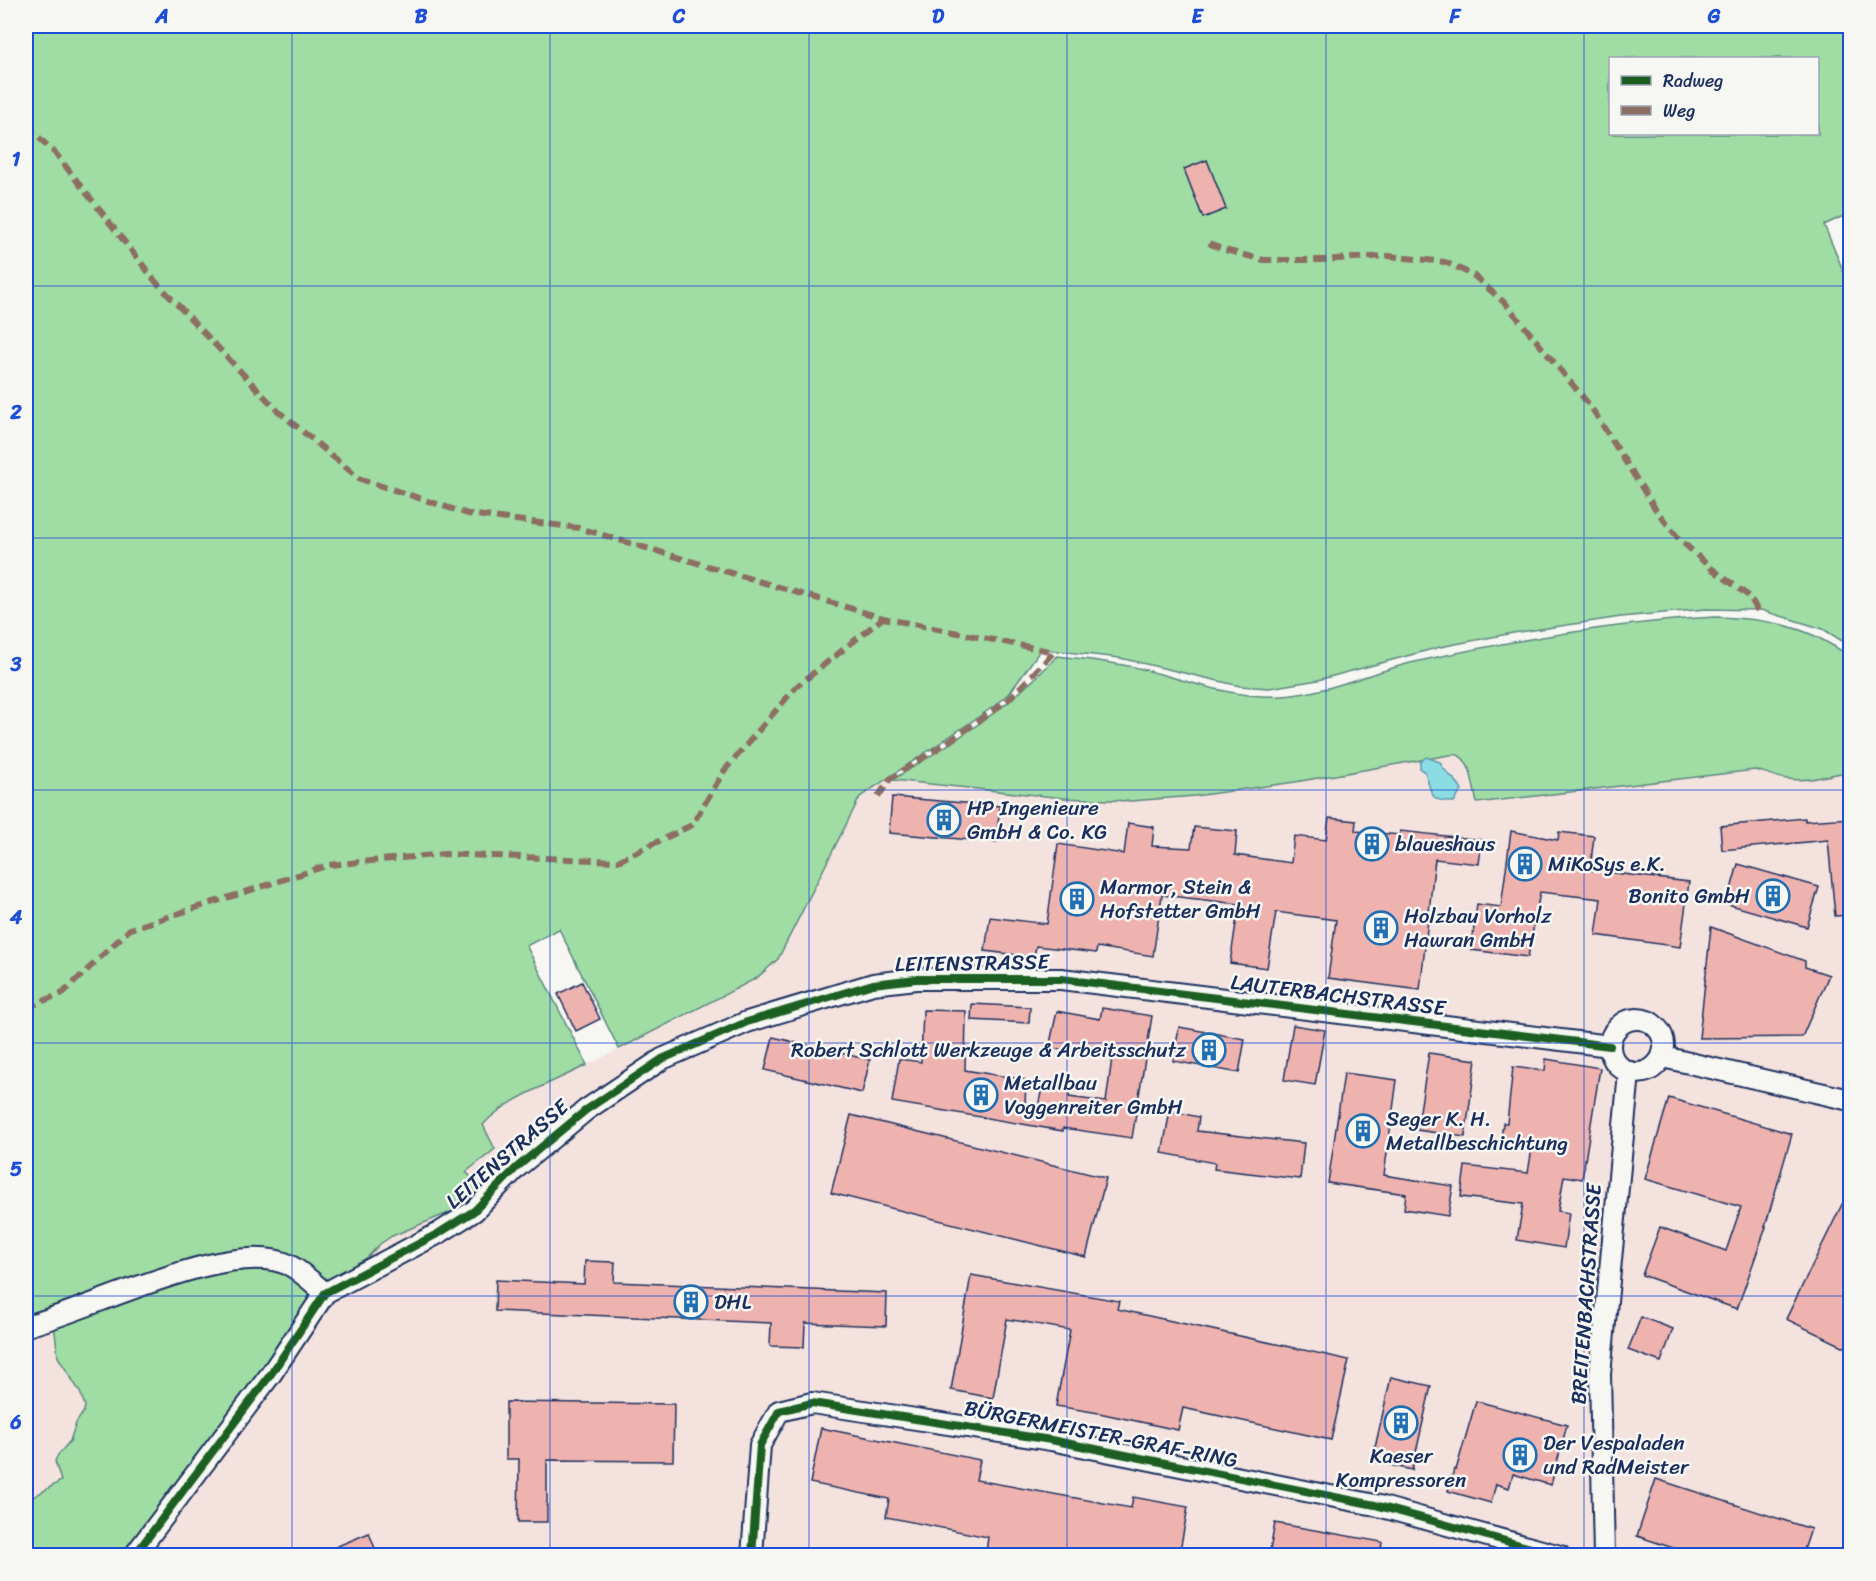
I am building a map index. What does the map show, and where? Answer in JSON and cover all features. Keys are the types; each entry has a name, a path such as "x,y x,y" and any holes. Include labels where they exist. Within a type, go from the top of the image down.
{"street":[{"name":"LEITENSTRASSE","path":"134,1556 271,1374 325,1293 439,1233 474,1211 516,1167 586,1110 662,1059 785,1009 873,984 916,979 1061,979"},
{"name":"LAUTERBACHSTRASSE","path":"1061,979 1610,1046"},
{"path":"1630,1020 1647,1021 1655,1025 1664,1039 1663,1057 1653,1069 1637,1074 1629,1072 1615,1062 1611,1054 1612,1037 1622,1024 1630,1020"},
{"path":"1663,1057 1851,1100"},
{"name":"BREITENBACHSTRASSE","path":"1604,1556 1600,1374 1629,1072"},
{"path":"26,1326 191,1270 239,1260 267,1261 288,1265 325,1293"},
{"name":"BÜRGERMEISTER-GRAF-RING","path":"753,1556 760,1445 779,1411 812,1403 1051,1440 1375,1505 1560,1556"}],"shaded area":[{"path":"1455,754 1466,761 1477,803 1755,770 1787,779 1804,779 1850,771 1850,1555 134,1556 357,1268 380,1244 392,1236 434,1219 433,1228 491,1197 466,1172 495,1149 482,1125 513,1101 638,1040 757,978 768,969 782,952 860,797 884,780 1064,798 1131,801 1195,796 1295,782"},
{"path":"26,1320 54,1324 58,1357 80,1392 85,1406 70,1441 58,1455 56,1467 61,1481 26,1501"}],"green space":[{"path":"26,26 1850,26 1850,213 1824,225 1850,287 1850,646 1823,629 1761,610 1706,609 1621,617 1513,633 1440,647 1318,680 1269,688 1240,686 1120,658 1041,649 1009,694 996,705 860,797 778,959 757,978 619,1049 559,929 528,945 587,1065 517,1099 483,1125 495,1149 466,1172 490,1196 392,1236 380,1244 357,1268 134,1555 26,1555 26,1501 61,1481 55,1461 70,1441 85,1406 80,1392 58,1357 54,1324 26,1320"},
{"path":"1715,617 1751,619 1797,629 1814,635 1850,656 1850,771 1819,778 1796,780 1755,770 1477,803 1468,767 1461,757 1455,754 1295,782 1195,796 1131,801 1064,798 892,780 999,709 1039,675 1057,656 1131,667 1229,692 1283,696 1333,687 1415,662 1526,640 1639,623"}],"water":[{"path":"1426,757 1440,762 1460,786 1462,790 1454,802 1439,800 1432,794 1425,772 1420,769 1420,762"}],"building":[{"path":"1207,160 1226,209 1203,218 1184,169"},
{"name":"HP Ingenieure GmbH & Co. KG","path":"892,797 1000,806 996,842 889,833"},
{"path":"1329,818 1356,821 1355,831 1400,835 1400,831 1482,840 1479,864 1435,859 1420,990 1328,978 1336,920 1276,912 1267,968 1230,963 1239,904 1162,895 1153,956 1097,947 1096,953 1036,946 1034,957 985,951 990,917 1047,924 1058,844 1124,854 1128,823 1154,827 1152,846 1191,848 1194,827 1237,831 1235,855 1291,863 1294,836 1326,840"},
{"path":"1805,818 1805,821 1851,818 1851,915 1835,916 1828,840 1722,850 1720,826"},
{"path":"1511,831 1558,840 1559,832 1594,836 1590,870 1689,882 1680,947 1596,935 1601,899 1540,892 1528,957 1471,950 1477,904 1501,907"},
{"name":"Bonito GmbH","path":"1738,864 1819,887 1807,927 1727,904"},
{"path":"1711,927 1805,961 1805,967 1829,975 1802,1037 1699,1038"},
{"path":"582,982 600,1019 576,1031 558,994"},
{"path":"972,1004 1030,1007 1029,1023 971,1020"},
{"path":"1102,1008 1152,1016 1132,1138 1063,1128 1063,1131 892,1102 899,1059 921,1062 923,1010 966,1011 965,1070 1026,1080 1025,1105 1038,1107 1043,1083 1070,1087 1069,1097 1106,1102 1112,1058 1049,1048 1057,1011 1100,1019"},
{"path":"1293,1025 1325,1030 1315,1085 1284,1080"},
{"name":"Robert Schlott Werkzeuge & Arbeitsschutz","path":"1179,1027 1245,1039 1239,1073 1173,1061"},
{"path":"773,1037 870,1060 862,1093 765,1070"},
{"path":"1429,1053 1476,1060 1465,1137 1417,1130"},
{"path":"1546,1059 1600,1068 1582,1179 1564,1176 1558,1211 1569,1213 1564,1248 1517,1240 1523,1204 1461,1197 1465,1166 1528,1173 1533,1142 1501,1139 1503,1123 1507,1123 1513,1067 1545,1071"},
{"name":"Seger K. H. Metallbeschichtung","path":"1344,1073 1397,1080 1384,1175 1453,1186 1448,1216 1404,1209 1406,1194 1328,1183"},
{"path":"1669,1098 1792,1134 1766,1227 1737,1309 1642,1275 1660,1227 1726,1251 1741,1207 1645,1179"},
{"path":"1170,1111 1199,1117 1197,1131 1304,1143 1300,1179 1214,1169 1215,1163 1162,1153"},
{"path":"851,1115 1106,1178 1086,1257 831,1193"},
{"path":"1851,1186 1851,1350 1786,1319"},
{"name":"DHL","path":"585,1261 615,1262 614,1282 887,1293 886,1326 805,1323 804,1347 770,1346 771,1323 495,1311 496,1280 584,1284"},
{"path":"971,1275 1119,1301 1117,1309 1349,1360 1331,1440 1183,1408 1178,1430 1056,1406 1070,1330 1007,1319 993,1398 951,1390"},
{"path":"1641,1317 1673,1329 1661,1362 1628,1350"},
{"name":"Kaeser Kompressoren","path":"1391,1377 1431,1386 1412,1470 1372,1461"},
{"name":"Der Vespaladen und RadMeister","path":"1476,1401 1567,1425 1551,1485 1513,1474 1509,1488 1496,1484 1491,1503 1448,1491"},
{"path":"506,1402 674,1404 673,1461 547,1460 547,1522 518,1522 519,1459 506,1459"},
{"path":"821,1428 980,1460 976,1480 1131,1508 1133,1497 1188,1507 1179,1556 1006,1556 986,1552 988,1537 886,1517 889,1499 810,1483"},
{"path":"1656,1479 1811,1529 1802,1556 1697,1556 1637,1536"},
{"path":"1275,1523 1382,1542 1380,1556 1269,1556"},
{"path":"369,1533 378,1556 316,1556 316,1555"}],"marked path":[{"path":"26,125 56,154 156,282 278,411 360,479 468,514 579,528 883,618 1054,652"},
{"path":"1209,243 1221,249 1264,260 1321,260 1388,256 1445,262 1473,275 1506,304 1591,407 1656,510 1679,539 1711,568 1750,597 1760,615"},
{"path":"26,1008 63,993 130,929 329,865 444,854 618,861 692,825 724,771 796,687 883,618"},
{"path":"878,797 890,779 1007,701 1054,652"}],"cycle path":[{"path":"134,1556 271,1374 325,1293 439,1233 474,1211 516,1168 586,1110 662,1059 747,1022 873,984 916,979 1061,979 1610,1046"},
{"path":"752,1556 760,1445 779,1411 812,1403 1051,1440 1375,1505 1560,1556"}],"place":[{"name":"HP Ingenieure GmbH & Co. KG","path":"944,820"},
{"name":"blaueshaus","path":"1372,844"},
{"name":"MiKoSys e.K.","path":"1525,864"},
{"name":"Bonito GmbH","path":"1773,896"},
{"name":"Marmor, Stein & Hofstetter GmbH","path":"1077,899"},
{"name":"Holzbau Vorholz Hawran GmbH","path":"1381,928"},
{"name":"Robert Schlott Werkzeuge & Arbeitsschutz","path":"1209,1050"},
{"name":"Metallbau Voggenreiter GmbH","path":"981,1095"},
{"name":"Seger K. H. Metallbeschichtung","path":"1363,1131"},
{"name":"DHL","path":"691,1302"},
{"name":"Kaeser Kompressoren","path":"1401,1423"},
{"name":"Der Vespaladen und RadMeister","path":"1520,1455"}]}
